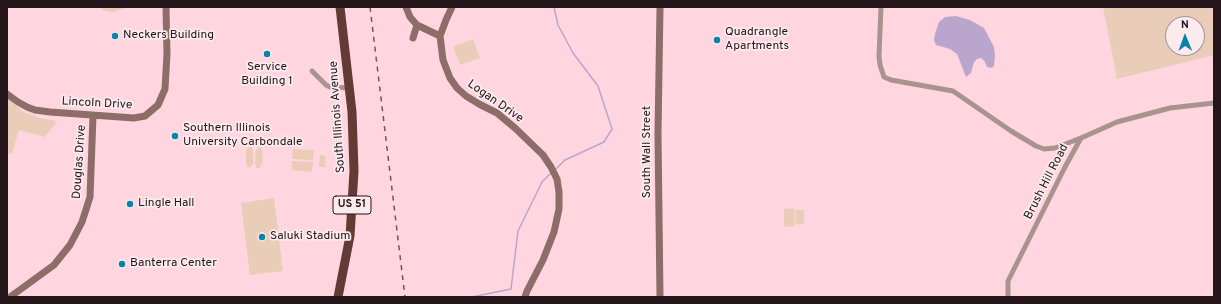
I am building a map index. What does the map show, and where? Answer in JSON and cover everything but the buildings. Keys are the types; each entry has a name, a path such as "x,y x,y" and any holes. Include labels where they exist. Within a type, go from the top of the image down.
{"highway":[{"name":"South Illinois Avenue","path":"338,297 350,236 354,185 354,154 349,88 340,7"}],"street":[{"name":"Lincoln Drive","path":"7,94 18,102 35,110 94,116 134,118 145,116 158,105 165,89 166,7"},
{"path":"406,7 410,17 417,25 440,36"},
{"name":"Logan Drive","path":"452,7 440,36 443,60 450,78 457,88 466,96 497,113 543,155 553,172 559,192 559,209 554,232 543,260 525,297"},
{"name":"South Wall Street","path":"660,7 658,134 660,297"},
{"path":"881,7 879,56 884,77 891,80 953,91 1011,131 1044,149 1055,148 1081,138"},
{"path":"413,38 417,25"},
{"path":"312,71 330,87 349,88"},
{"name":"Brush Hill Road","path":"1008,297 1008,281 1081,138 1117,122 1170,108 1214,103"},
{"name":"Douglas Drive","path":"10,297 54,265 70,245 82,222 90,196 94,116"}],"shaded area":[{"path":"100,7 128,7 113,12 105,11"},
{"path":"1103,7 1214,7 1214,55 1117,79"},
{"path":"956,16 970,20 984,28 994,47 995,56 994,66 992,68 987,67 981,58 977,59 974,62 971,73 966,77 957,54 950,49 936,45 934,40 939,22 945,17"},
{"path":"473,39 480,58 460,65 453,47"},
{"path":"7,97 23,112 40,118 57,121 45,137 19,130 12,154 7,153"},
{"path":"248,147 252,147 253,150 253,165 251,165 251,167 247,167 246,164 246,149 248,149"},
{"path":"258,147 261,147 261,150 263,150 262,165 260,165 260,168 256,168 256,150"},
{"path":"293,149 314,150 313,160 292,159"},
{"path":"320,155 326,156 325,167 319,167"},
{"path":"292,161 313,162 312,172 292,170"},
{"name":"Saluki Stadium","path":"274,198 283,271 250,275 241,203"},
{"path":"794,208 795,226 784,227 784,209"},
{"path":"795,210 804,210 804,224 796,224"}],"waterway":[{"path":"554,7 558,25 573,53 598,86 612,129 604,142 565,160 556,169"},
{"path":"472,297 511,289 518,231 542,182 551,173"}],"railway":[{"path":"370,7 405,297"}],"place":[{"name":"Neckers Building","path":"115,36"},
{"name":"Quadrangle Apartments","path":"717,40"},
{"name":"Service Building 1","path":"267,54"},
{"name":"Southern Illinois University Carbondale","path":"175,136"},
{"name":"Lingle Hall","path":"130,204"},
{"name":"Saluki Stadium","path":"262,237"},
{"name":"Banterra Center","path":"122,264"}]}
